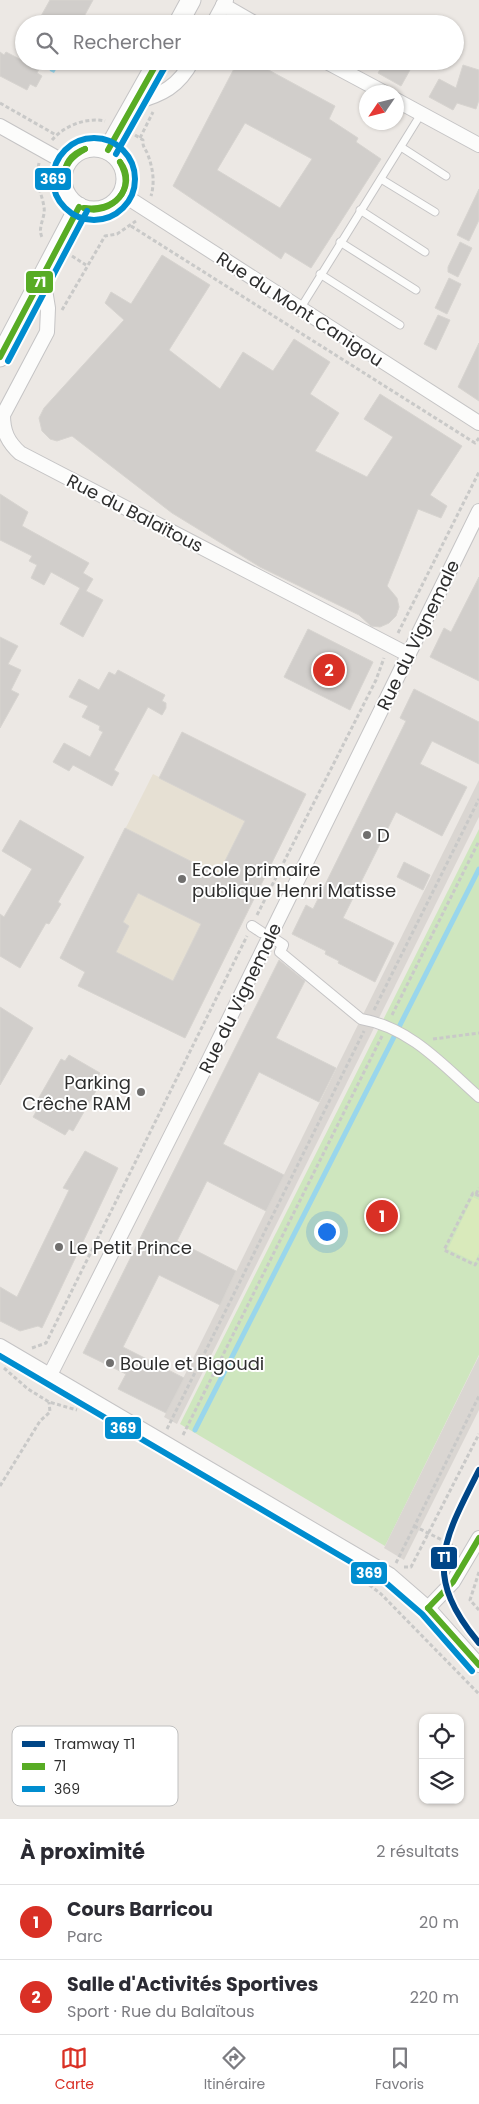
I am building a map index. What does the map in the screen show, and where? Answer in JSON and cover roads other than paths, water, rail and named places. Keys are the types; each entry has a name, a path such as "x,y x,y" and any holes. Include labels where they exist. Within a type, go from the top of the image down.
{"main road":[{"path":"183,15 191,0"},
{"path":"108,150 153,70"},
{"path":"96,147 108,150 119,158 125,169 126,182 122,194 108,208 99,211 78,207 65,194 62,183 66,163 74,154 84,148 96,147"},
{"path":"0,357 44,285 78,207"}],"street":[{"path":"218,15 224,2 243,15"},
{"path":"136,102 152,98 172,89 186,70"},
{"path":"342,70 370,85"},
{"path":"404,104 479,145"},
{"path":"0,126 66,163"},
{"name":"Rue du Mont Canigou","path":"122,194 479,423"},
{"name":"Rue du Balaïtous","path":"44,285 48,308 47,332 3,416 3,429 10,444 20,453 408,655"},
{"name":"Rue du Vignemale","path":"50,1375 208,1062 479,511"},
{"path":"252,926 262,932"},
{"path":"274,939 283,945 280,952 361,1019 388,1026 415,1040 479,1097"},
{"path":"0,1346 390,1576 428,1608 479,1664"},
{"path":"428,1608 453,1582 479,1538"}],"lane":[{"path":"300,309 360,210 422,114"},
{"path":"401,147 446,176"},
{"path":"381,179 435,212"},
{"path":"360,210 425,252"},
{"path":"340,242 416,290"},
{"path":"320,274 400,325"}],"waterway":[{"path":"195,1430 479,869"}],"tram line":[{"name":"T1","path":"479,1470 456,1517 448,1538 444,1558 444,1577 450,1597 461,1619 479,1643"}],"place":[{"name":"Salle d'Activités Sportives","path":"329,670"},
{"name":"D","path":"367,835"},
{"name":"Ecole primaire publique Henri Matisse","path":"182,879"},
{"name":"Parking Crêche RAM","path":"141,1092"},
{"name":"Cours Barricou","path":"382,1216"},
{"name":"Le Petit Prince","path":"59,1247"},
{"name":"Boule et Bigoudi","path":"110,1363"}]}
